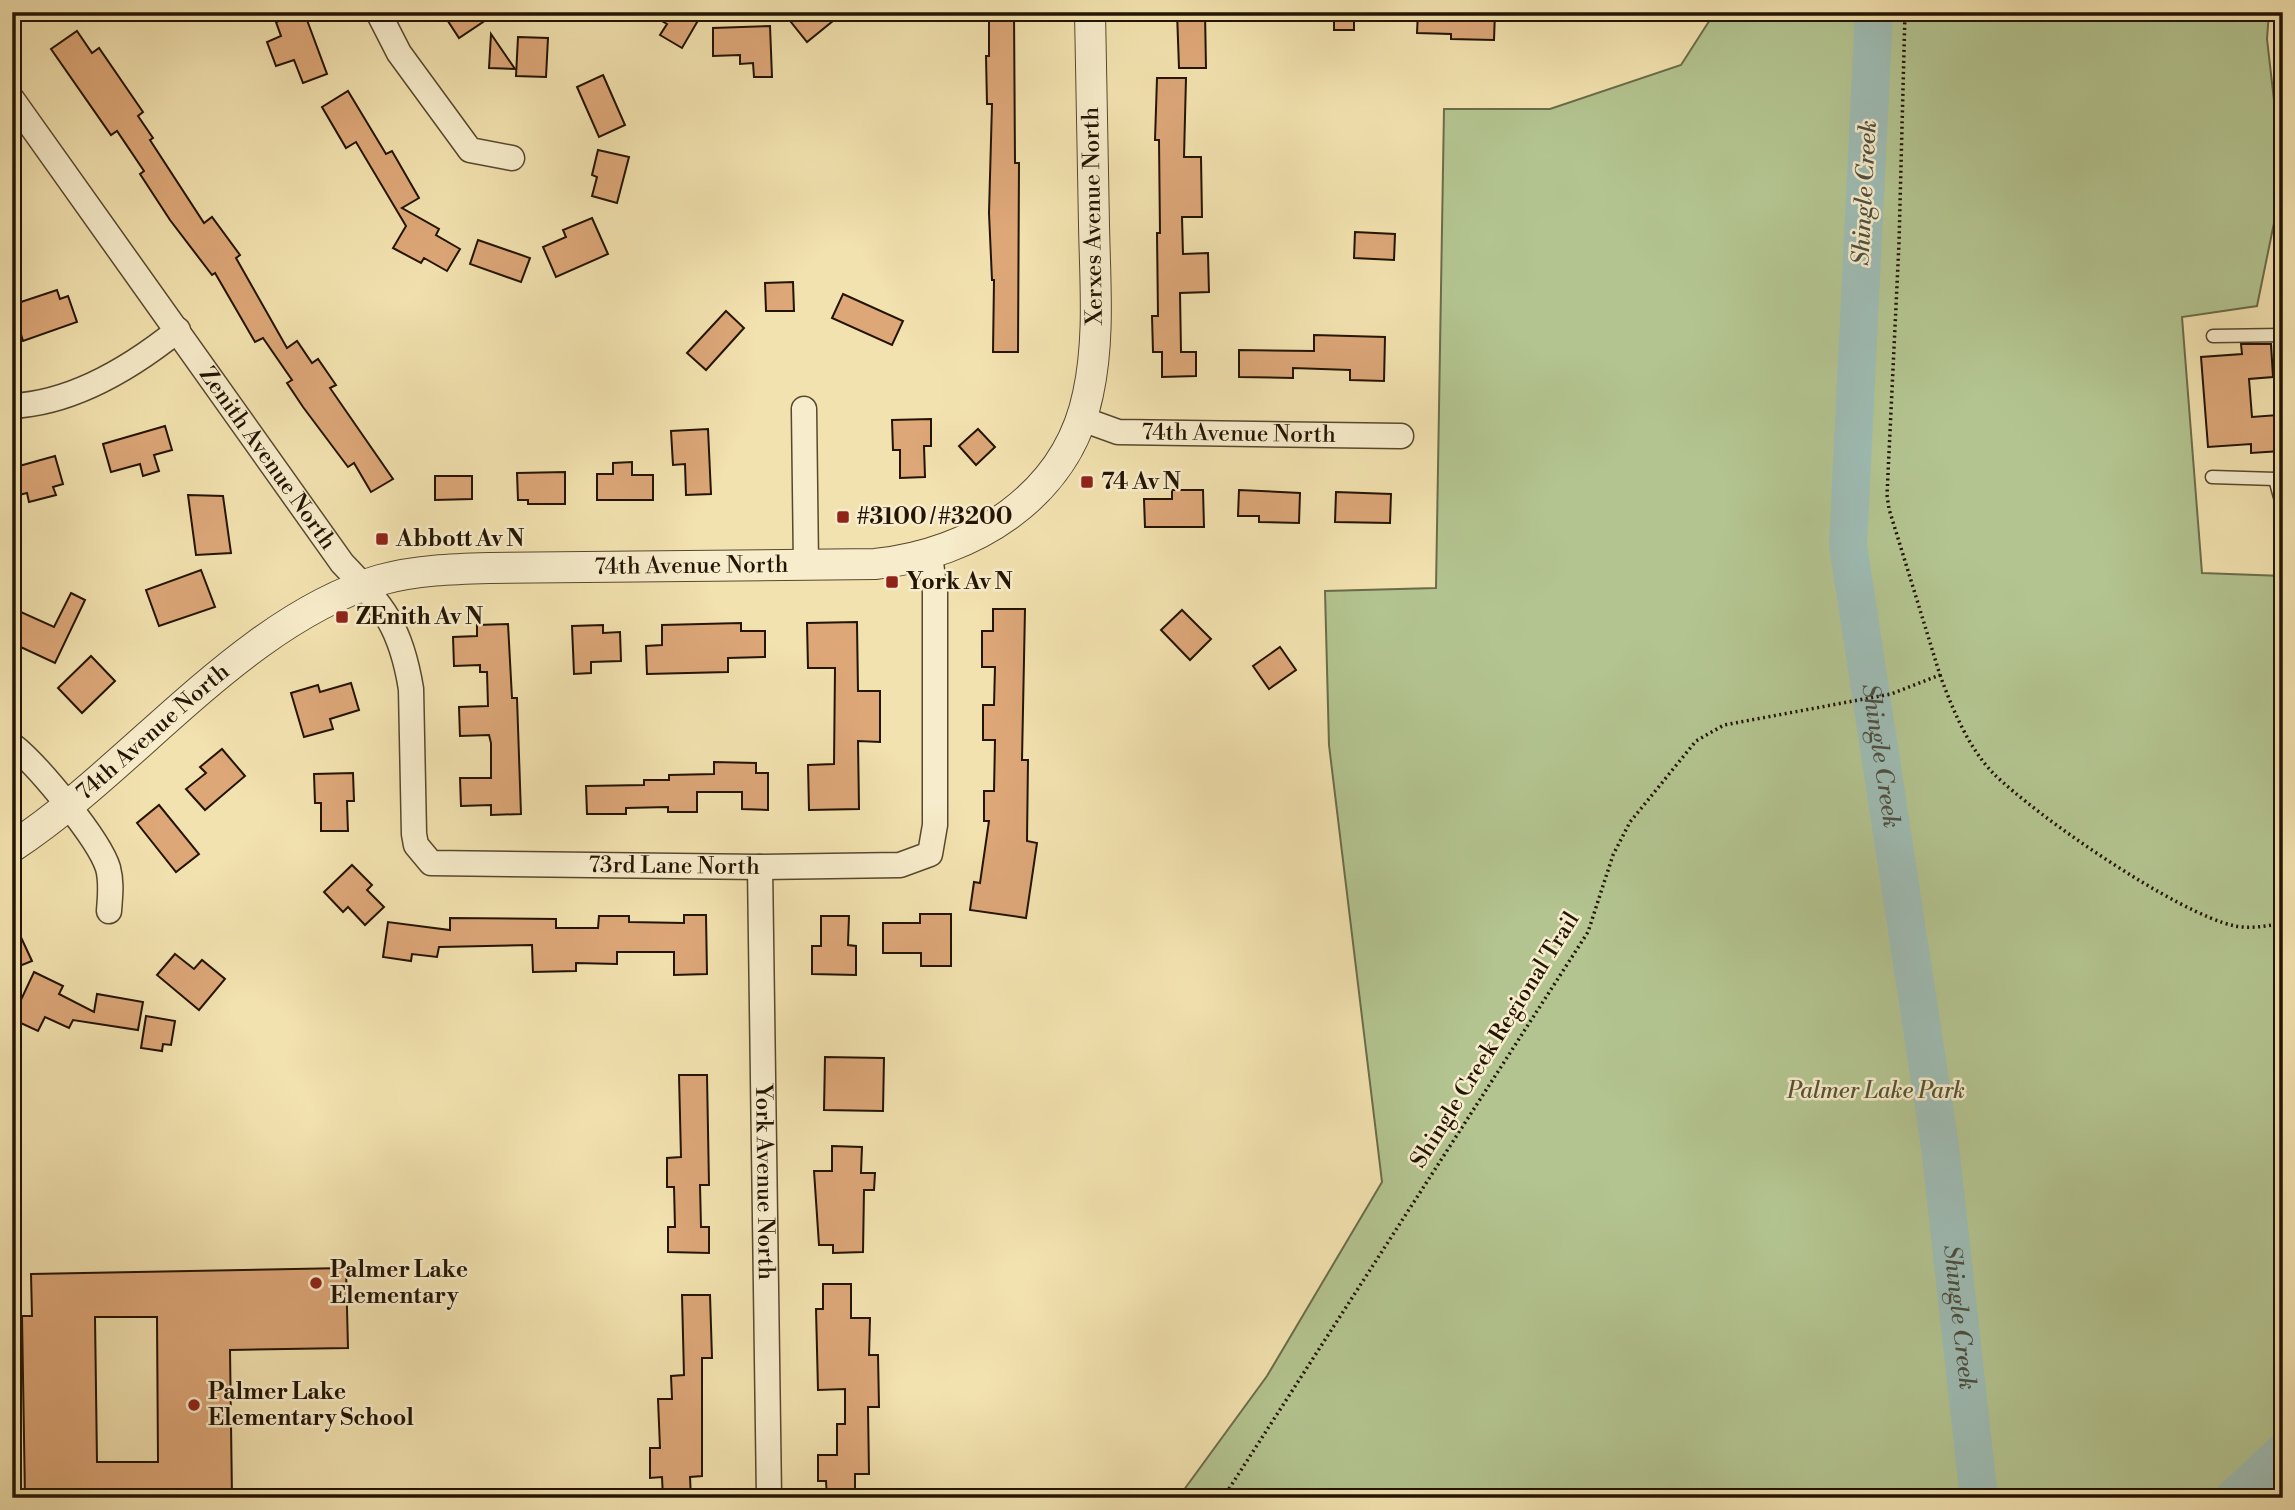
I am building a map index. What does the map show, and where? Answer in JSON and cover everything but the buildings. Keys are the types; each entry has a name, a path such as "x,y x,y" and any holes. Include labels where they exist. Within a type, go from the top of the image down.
{"street":[{"path":"378,12 399,53 470,150 512,158"},
{"name":"Xerxes Avenue North","path":"1082,419 1095,339 1090,12"},
{"name":"Zenith Avenue North","path":"12,99 342,562 389,616 408,665 411,689 414,834 421,853"},
{"path":"12,406 67,394 111,376 153,351 178,330"},
{"path":"804,408 806,565"},
{"name":"74th Avenue North","path":"12,847 68,807 248,652 314,608 364,586 402,575 459,569 875,564 930,556 973,539 1016,510 1058,463 1082,419 1118,432 1401,436"},
{"name":"73rd Lane North","path":"421,853 431,863 453,864 760,867 900,864 930,854 935,825 935,592 930,556"},
{"path":"12,745 40,771 68,807 107,867 111,886 109,911"},
{"name":"York Avenue North","path":"760,867 769,1498"}],"lane":[{"path":"2213,337 2283,335"},
{"path":"2212,477 2279,476 2283,508"}],"path":[{"path":"1905,12 1900,231 1887,495 1912,590 1940,675 1981,758 1993,772 2049,818 2121,868 2205,916 2251,928 2283,923"},
{"name":"Shingle Creek Regional Trail","path":"1223,1498 1588,932 1613,855 1630,822 1687,750 1706,733 1733,723 1891,694 1940,675"}],"green space":[{"name":"Palmer Lake Park","path":"1715,12 2269,12 2267,39 2283,179 2257,306 2182,317 2202,573 2283,576 2283,1498 1178,1498 1267,1376 1382,1182 1329,745 1325,591 1436,588 1444,109 1550,109 1681,65"}],"waterway":[{"name":"Shingle Creek","path":"1874,12 1848,545 1940,1146 1979,1498"},
{"path":"2234,1498 2283,1452"}],"place":[{"name":"74 Av N","path":"1087,482"},
{"name":"#3100 / #3200","path":"843,517"},
{"name":"Abbott Av N","path":"382,539"},
{"name":"York Av N","path":"892,582"},
{"name":"ZEnith Av N","path":"342,617"},
{"name":"Palmer Lake Elementary","path":"316,1283"},
{"name":"Palmer Lake Elementary School","path":"194,1405"}]}
